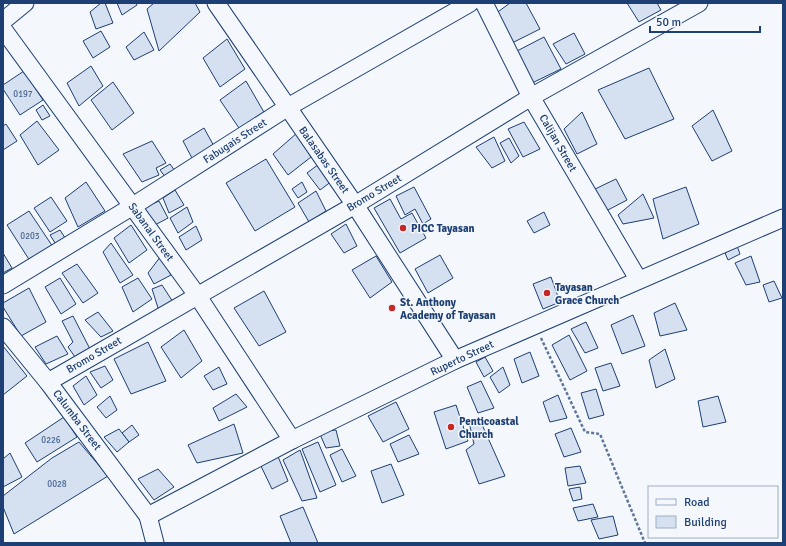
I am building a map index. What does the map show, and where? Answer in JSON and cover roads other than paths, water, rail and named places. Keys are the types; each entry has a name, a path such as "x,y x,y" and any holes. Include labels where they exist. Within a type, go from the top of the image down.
{"street":[{"path":"3,21 25,3"},
{"name":"Balasabas Street","path":"216,3 356,205 455,360"},
{"name":"Fabugais Street","path":"3,285 133,206 288,107 470,3"},
{"name":"Calijan Street","path":"484,3 531,97 638,279"},
{"name":"Bromo Street","path":"48,382 356,205 531,97 699,3"},
{"name":"Sabanal Street","path":"3,29 197,295 292,440"},
{"name":"Ruperto Street","path":"148,516 292,440 455,360 638,279 783,218"},
{"name":"Calumba Street","path":"3,327 48,382 148,516"},
{"path":"148,516 155,543"}],"place":[{"name":"PICC Tayasan","path":"403,228"},
{"name":"Tayasan Grace Church","path":"547,293"},
{"name":"St. Anthony Academy of Tayasan","path":"392,308"},
{"name":"Penticoastal Church","path":"451,427"}]}
